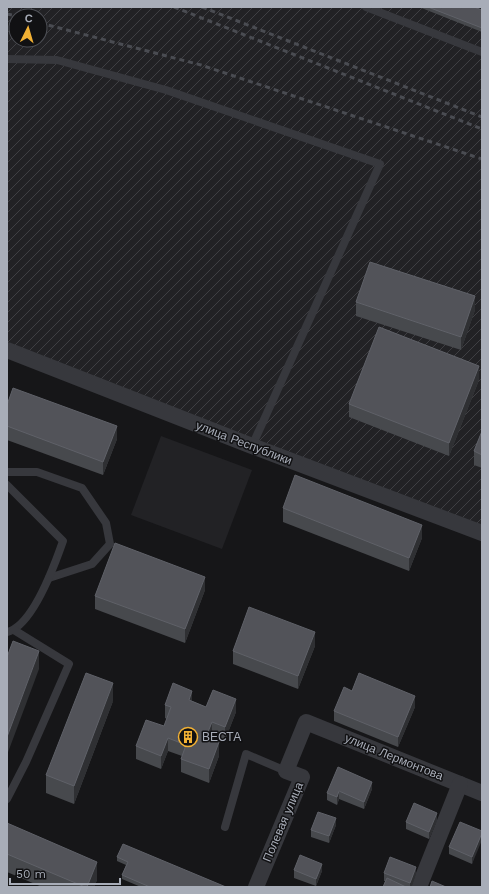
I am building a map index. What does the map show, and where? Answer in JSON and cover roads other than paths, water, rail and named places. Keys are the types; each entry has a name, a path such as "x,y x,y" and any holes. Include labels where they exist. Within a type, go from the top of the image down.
{"street":[{"name":"улица Республики","path":"7,350 252,446 482,533"},
{"name":"Полевая улица","path":"256,887 302,777 286,771 306,722"},
{"name":"улица Лермонтова","path":"306,722 482,793"},
{"path":"420,887 460,784"}],"lane":[{"path":"366,7 482,52"},
{"path":"7,59 57,60 166,90 380,164 252,446"},
{"path":"7,472 37,472 82,488 106,523 110,544 92,564 49,578"},
{"path":"7,485 63,541 54,568 30,613 11,631 69,664 26,762 7,799"},
{"path":"225,827 246,754 286,771"}],"railway":[{"path":"174,7 482,129"},
{"path":"202,7 482,117"},
{"path":"48,25 201,65 482,159"}],"place":[{"name":"ВЕСТА","path":"188,737"}]}
